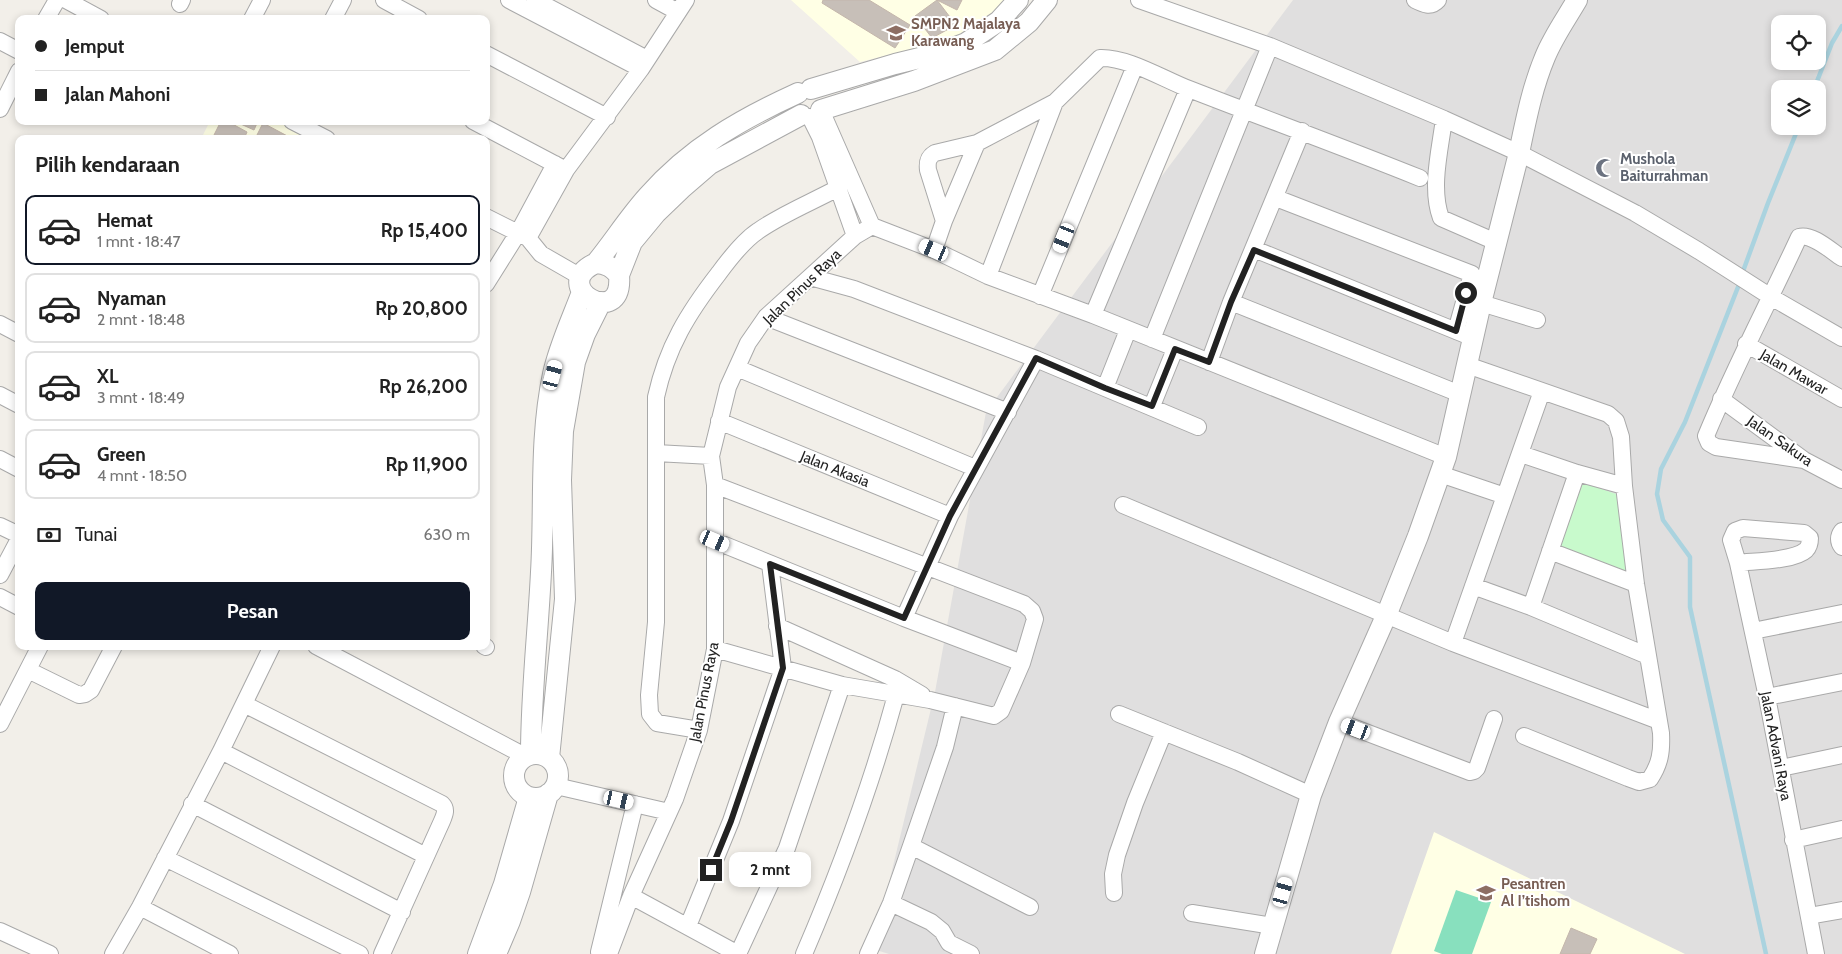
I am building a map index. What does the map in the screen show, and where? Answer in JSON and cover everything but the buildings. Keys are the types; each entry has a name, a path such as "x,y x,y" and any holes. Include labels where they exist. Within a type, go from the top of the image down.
{"street":[{"path":"48,15 56,0"},
{"path":"66,0 94,15"},
{"path":"254,15 262,0"},
{"path":"336,15 343,0"},
{"path":"384,0 412,15"},
{"path":"509,0 644,64"},
{"path":"535,0 644,64"},
{"path":"490,279 523,235 560,167 606,117 682,6 656,0"},
{"path":"535,756 565,598 561,480 554,431 555,366 586,276 648,196 706,142 758,111 805,91 894,64 940,53 966,43 999,21 1018,0"},
{"path":"586,276 587,298 594,302 608,301 618,290 619,275 632,242 656,213 680,189 710,164 811,114 914,81 995,50 1029,22 1047,0"},
{"path":"1139,0 1270,46 1444,119 1519,153 1634,213 1842,338"},
{"path":"1415,0 1427,5 1435,4 1438,0"},
{"path":"1465,335 1481,304 1519,153 1528,107 1545,57 1577,0"},
{"path":"0,41 15,49"},
{"path":"1152,339 1270,46"},
{"path":"490,56 606,117"},
{"path":"944,221 928,170 928,159 935,153 977,142 1055,102 1100,58 1111,58 1135,66 1188,89 1302,131 1420,178"},
{"path":"1040,296 1135,66"},
{"path":"0,109 15,79"},
{"path":"1093,315 1188,89"},
{"path":"805,91 816,90 822,97 823,101 811,114"},
{"path":"988,276 1055,102"},
{"path":"811,114 855,236"},
{"path":"811,114 831,135 872,226 934,250 988,276 1093,315 1209,362 1443,466 1505,496"},
{"path":"1444,119 1437,184 1438,207 1442,218 1496,242"},
{"path":"300,125 319,135"},
{"path":"481,125 560,167"},
{"path":"1209,362 1231,302 1276,198 1302,131"},
{"path":"934,250 977,142"},
{"path":"700,730 657,723 650,714 650,687 656,622 656,396 662,371 681,326 732,255 757,232 838,188"},
{"path":"1265,954 1311,795 1339,722 1386,616 1443,466 1467,365 1465,335 1472,274 1276,198"},
{"path":"490,219 523,235 541,254 586,276"},
{"name":"Jalan Pinus Raya","path":"604,953 669,812 700,730 715,649 715,485 711,456 728,387 748,343 766,317 855,236 872,226"},
{"path":"1804,460 1712,446 1706,436 1746,344 1771,297 1799,237 1810,238 1842,258"},
{"path":"1254,250 1465,335"},
{"path":"586,276 605,264 613,268 619,275"},
{"path":"810,277 854,289 1036,358 1198,427"},
{"path":"554,431 585,334 601,302"},
{"path":"1231,302 1460,394"},
{"path":"1481,304 1537,320"},
{"path":"766,317 1008,412"},
{"path":"0,324 15,332"},
{"path":"1105,388 1128,330"},
{"name":"Jalan Mawar","path":"1746,344 1842,399"},
{"path":"1152,406 1175,349"},
{"path":"904,618 950,516 1036,358"},
{"path":"1467,365 1608,414 1616,421 1621,437 1624,486 1636,584 1659,721 1662,747 1660,760 1650,779 1645,782 1639,782 1524,736"},
{"path":"737,368 975,468"},
{"path":"1453,643 1542,391"},
{"path":"0,395 15,403"},
{"name":"Jalan Sakura","path":"1721,399 1804,460 1842,480"},
{"name":"Jalan Akasia","path":"719,421 950,516"},
{"path":"656,453 711,456"},
{"path":"1521,454 1577,473 1624,486"},
{"path":"0,459 15,467"},
{"path":"1531,607 1577,473"},
{"path":"715,485 1024,604 1032,611 1035,619 1022,663 1001,711 994,716 930,700 842,684 715,649"},
{"path":"1122,505 1453,643 1659,721"},
{"path":"0,526 15,535"},
{"name":"Jalan Advani Raya","path":"1738,563 1798,554 1806,550 1810,545 1810,538 1804,533 1794,531 1743,528 1734,531 1731,540 1754,631 1816,954"},
{"path":"1842,531 1839,544 1842,547"},
{"path":"715,541 904,618 1022,663"},
{"path":"0,575 15,545"},
{"path":"1550,550 1636,584"},
{"path":"688,926 731,821 783,668 770,564"},
{"path":"1473,586 1531,607 1648,656"},
{"path":"0,597 15,605"},
{"path":"1754,631 1842,614"},
{"path":"777,626 895,679 930,700"},
{"path":"0,724 38,650"},
{"path":"28,670 79,695 85,694 91,690 112,650"},
{"path":"113,954 140,907 221,751 270,650"},
{"path":"324,650 557,768 558,777 544,792 521,858 510,921 496,932 478,954"},
{"path":"1767,697 1842,682"},
{"path":"631,896 738,954 787,848 842,684"},
{"path":"804,954 825,906 851,835 886,735 896,695"},
{"path":"244,704 442,804 446,809 382,954"},
{"path":"869,954 891,903 945,748 955,706"},
{"path":"1119,714 1311,795"},
{"path":"1339,722 1470,772 1477,768 1494,719"},
{"path":"1114,893 1113,874 1117,855 1135,803 1164,732"},
{"path":"221,751 426,856"},
{"path":"1781,768 1842,755"},
{"path":"535,756 518,763 514,772 515,783 520,791 544,792 635,804 669,812"},
{"path":"192,804 402,912"},
{"path":"604,953 635,804"},
{"path":"1793,840 1842,830"},
{"path":"911,846 1030,907"},
{"path":"165,858 360,954"},
{"path":"891,903 931,922 942,931 949,944 971,954"},
{"path":"140,907 230,954"},
{"path":"1809,916 1842,910"},
{"path":"1192,913 1273,926"},
{"path":"0,931 50,954"},
{"path":"496,932 496,954"}],"shaded area":[{"name":"SMPN2 Majalaya Karawang","path":"791,0 1011,0 973,29 956,38 860,62"},
{"path":"1293,0 1842,0 1842,954 889,954 873,949 935,692 986,412"},
{"path":"208,125 287,125 306,135 203,135"},
{"name":"Pesantren Al I’tishom","path":"1434,832 1685,954 1391,954"}],"green space":[{"path":"1581,482 1622,496 1632,577 1559,550"},
{"path":"1456,890 1491,902 1472,954 1442,954 1434,951"}],"waterway":[{"path":"1818,80 1832,43 1842,26"},
{"path":"1742,274 1795,135"},
{"path":"1740,282 1685,422 1661,469 1657,494 1663,520 1690,557 1690,607 1766,954"}],"place":[{"name":"SMPN2 Majalaya Karawang","path":"896,33"},
{"name":"Mushola Baiturrahman","path":"1605,168"},
{"name":"Pesantren Al I’tishom","path":"1486,893"}],"route":[{"path":"711,870 731,821 783,668 770,564 904,618 950,516 1036,358 1152,406 1175,349 1209,362 1231,302 1254,250 1456,331 1466,293"}]}
